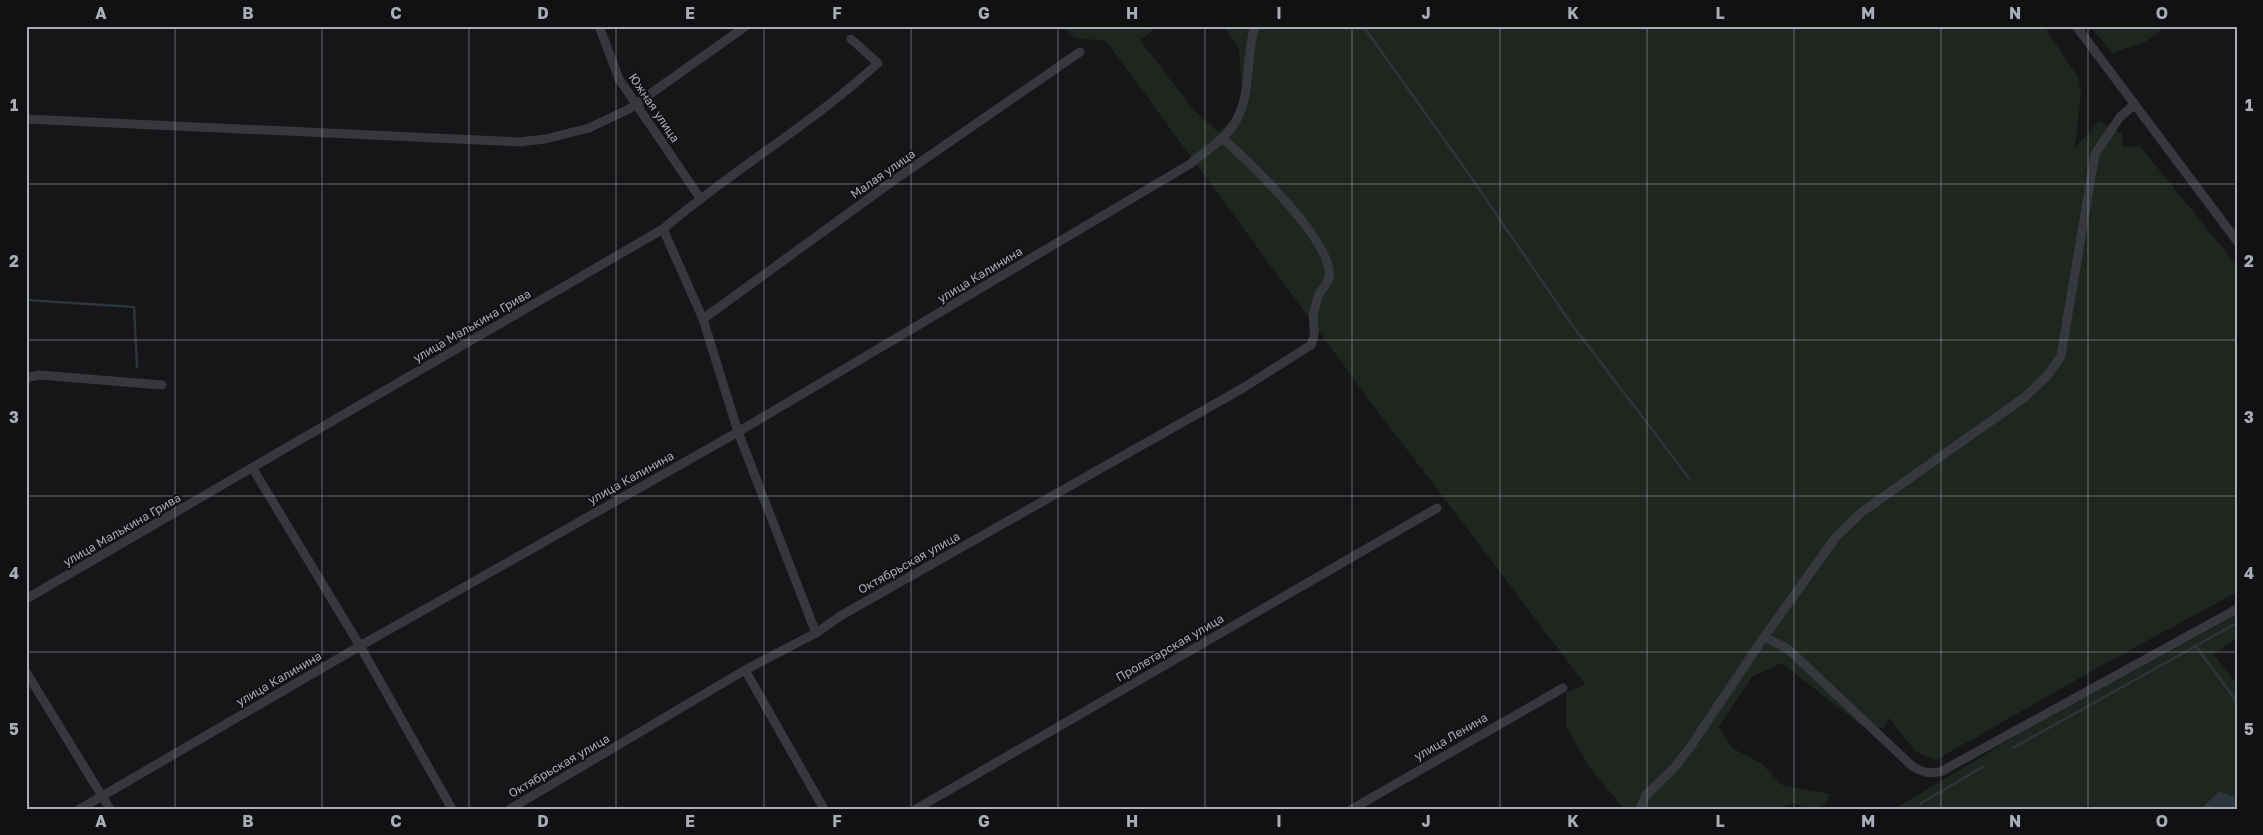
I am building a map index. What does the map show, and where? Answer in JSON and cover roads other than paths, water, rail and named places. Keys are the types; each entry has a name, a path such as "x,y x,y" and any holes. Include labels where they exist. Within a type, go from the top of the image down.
{"street":[{"name":"Южная улица","path":"599,26 619,79 700,198"},
{"path":"26,119 520,142 545,139 588,128 636,105 746,26"},
{"name":"улица Калинина","path":"80,809 360,646 738,432 1190,164 1222,138 1236,122 1245,99 1250,42 1255,26"},
{"path":"2076,26 2237,241"},
{"name":"улица Малькина Грива","path":"26,599 663,230 700,198 848,91 878,64 852,39"},
{"name":"Малая улица","path":"703,319 890,184 1080,52"},
{"path":"1640,809 1646,795 1674,768 1691,746 1764,637 1836,537 1862,512 2025,397 2048,376 2061,356 2095,154 2120,117 2135,104"},
{"name":"Октябрьская улица","path":"510,809 745,670 816,633 842,615 1283,364 1311,344 1316,334 1313,317 1318,296 1329,277 1328,259 1311,232 1254,165 1222,138"},
{"path":"663,230 703,319 738,432 816,633"},
{"path":"26,378 39,375 162,385"},
{"path":"253,468 360,646 452,809"},
{"name":"Пролетарская улица","path":"916,809 1437,508"},
{"path":"1764,637 1787,648 1869,724 1901,758 1923,772 1935,774 1942,772 2237,609"},
{"path":"745,670 824,809"},
{"path":"26,672 110,809"},
{"name":"улица Ленина","path":"1352,809 1563,688"}],"waterway":[{"path":"1363,26 1468,173 1570,322 1689,478"},
{"path":"26,300 134,307 137,367"},
{"path":"2013,748 2237,623"},
{"path":"2195,645 2237,702"},
{"path":"1920,804 1984,766"}]}
